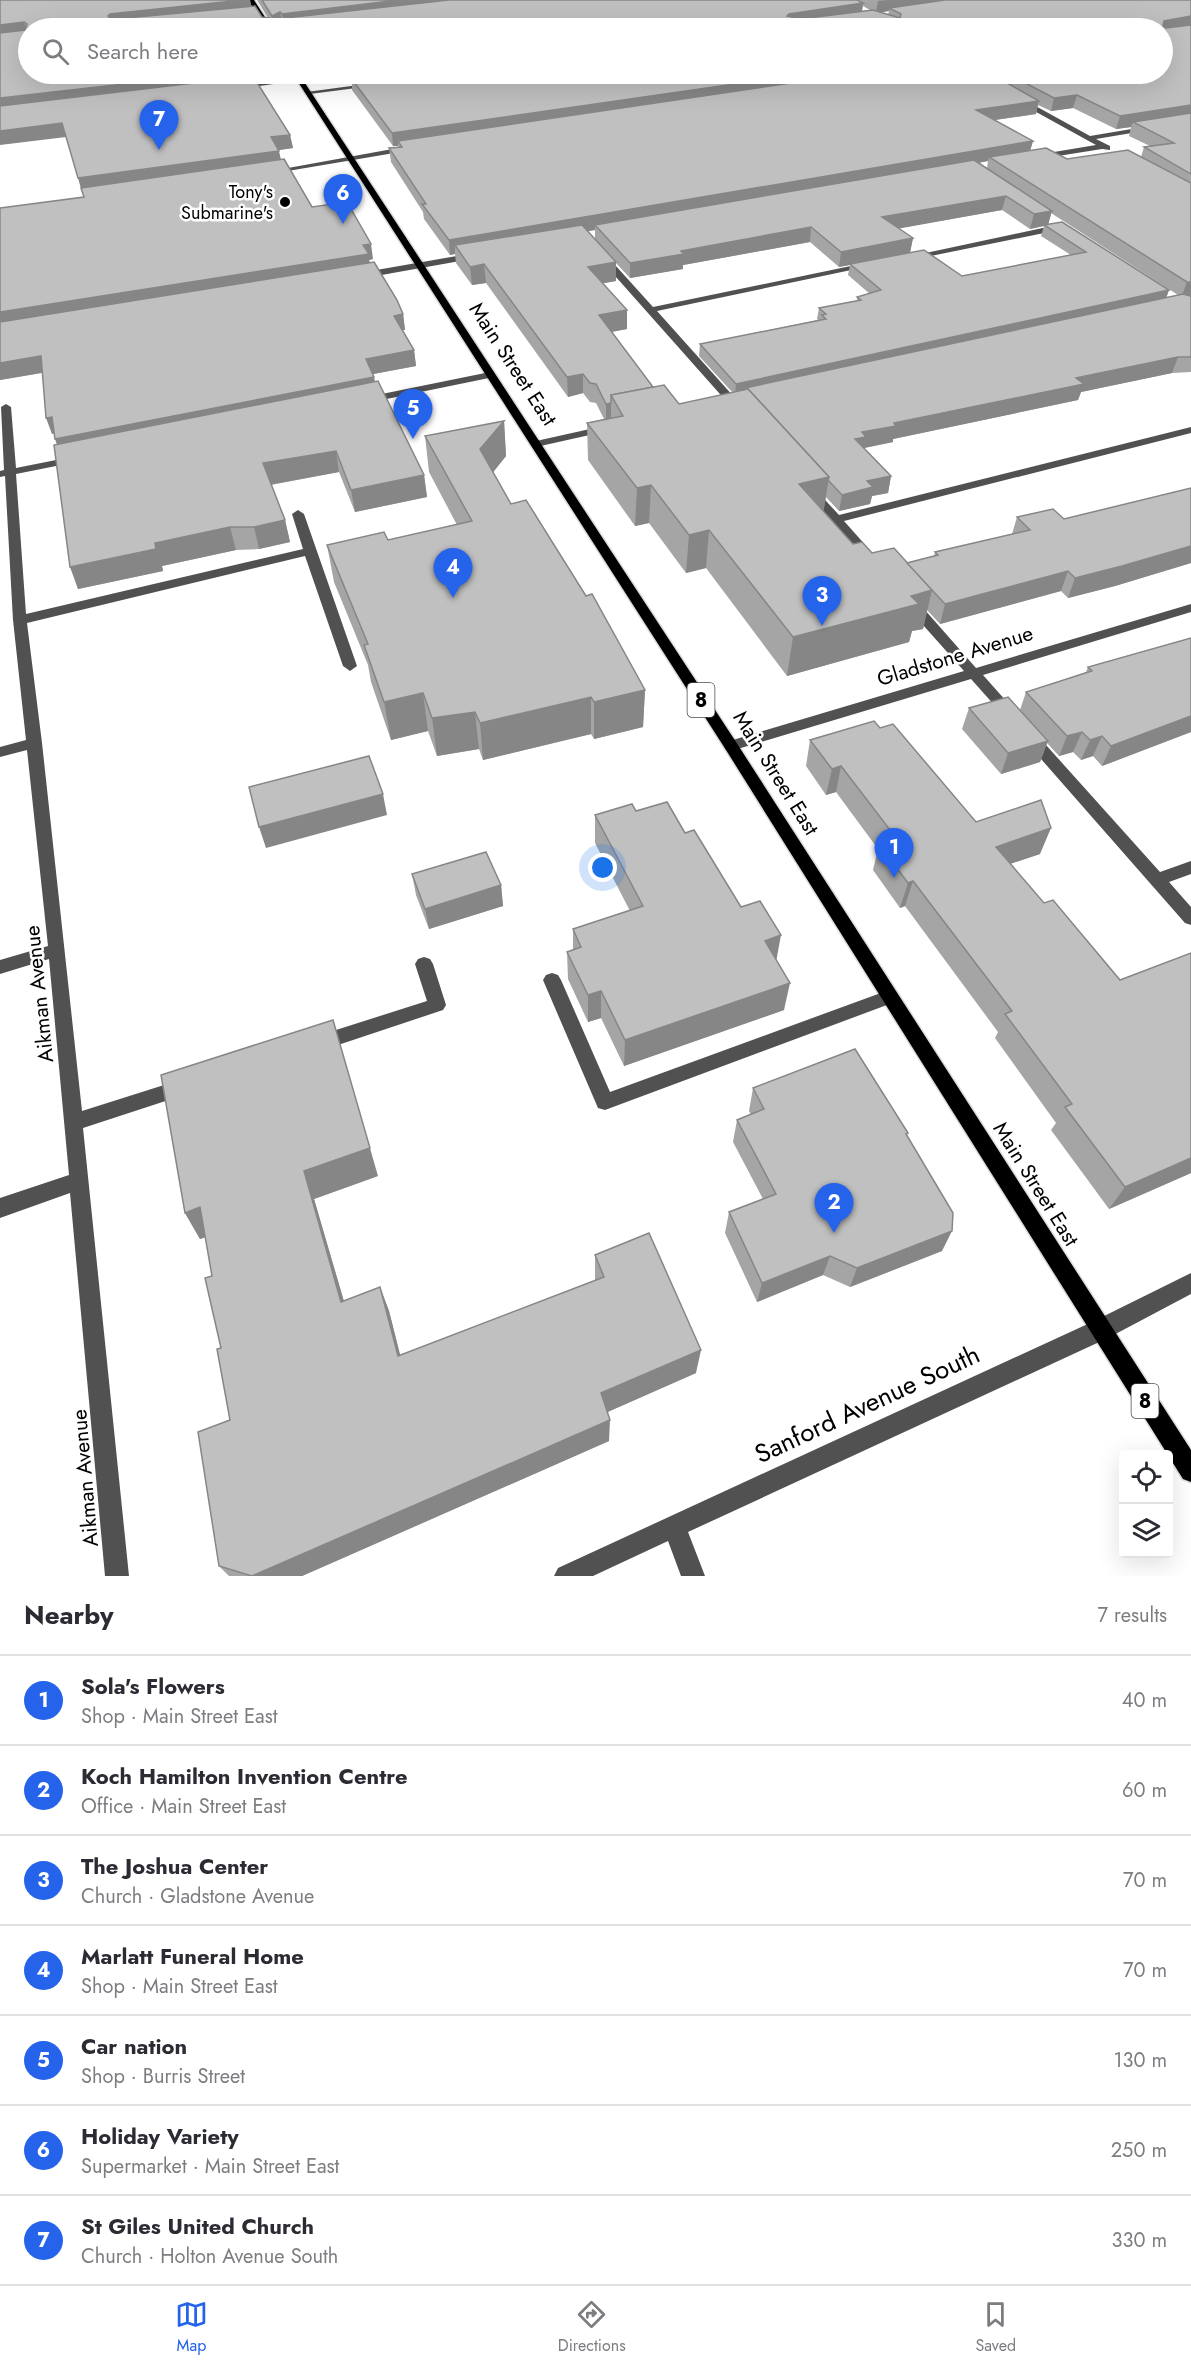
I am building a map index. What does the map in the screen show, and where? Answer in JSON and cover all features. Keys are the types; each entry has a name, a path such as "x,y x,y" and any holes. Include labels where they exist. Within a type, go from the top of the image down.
{"main road":[{"path":"251,0 262,18"},
{"name":"Main Street East","path":"304,84 730,746 1191,1471"}],"street":[{"path":"248,14 259,12"},
{"path":"230,87 249,84"},
{"path":"310,92 373,84"},
{"path":"1017,97 1114,152"},
{"path":"1089,138 1191,121"},
{"path":"1030,159 1104,146"},
{"path":"263,172 414,148"},
{"path":"1051,220 1071,233"},
{"path":"897,260 1061,227"},
{"path":"591,244 747,418"},
{"path":"348,278 484,254"},
{"path":"650,310 885,262"},
{"path":"357,402 490,375"},
{"name":"Aikman Avenue","path":"6,408 6,473 57,950 117,1576"},
{"path":"536,444 623,425"},
{"path":"836,519 1191,430"},
{"path":"6,473 92,456"},
{"path":"799,477 879,567"},
{"path":"298,514 350,666"},
{"path":"21,620 310,551"},
{"path":"902,593 1191,918"},
{"name":"Gladstone Avenue","path":"730,746 1191,608"},
{"path":"0,752 35,743"},
{"path":"1157,880 1191,867"},
{"path":"0,967 57,950"},
{"path":"301,1049 437,1005 424,964"},
{"path":"552,980 605,1102 890,997"},
{"path":"74,1122 199,1082"},
{"path":"0,1208 80,1180"},
{"name":"Sanford Avenue South","path":"566,1576 1100,1330 1191,1283"},
{"path":"674,1525 693,1576"}],"building":[{"path":"0,0 242,0 110,14 108,16 110,18 18,18 18,23 0,25"},
{"path":"262,0 399,0 282,14 280,12 272,16"},
{"path":"449,0 857,0 863,3 787,16 796,18 285,18"},
{"path":"945,0 1191,0 1191,16 1173,19 900,18 901,14 889,8"},
{"path":"255,6 262,17 269,18 126,18"},
{"path":"873,10 900,18 808,18"},
{"path":"1191,25 1191,105 1120,116 1077,95 1054,98 1027,84 1173,84 1173,27"},
{"path":"18,31 18,84 124,84 0,98 0,33"},
{"path":"186,84 258,84 290,135 271,137 279,151 78,178 62,123 0,131 0,106"},
{"path":"355,84 735,84 392,133"},
{"path":"784,84 1009,84 1039,101 976,110 1033,141 449,240 422,204 426,204 389,148 402,147 398,141"},
{"path":"1191,113 1191,174 1144,147 1174,143 1133,122"},
{"path":"1046,148 1067,159 1128,150 1191,183 1191,282 1187,282 989,157"},
{"path":"284,159 312,207 347,202 371,244 363,245 369,254 0,312 0,208 84,197 81,188"},
{"path":"974,160 1052,211 1034,214 1006,196 882,217 913,238 841,252 811,227 681,251 684,254 630,263 595,225"},
{"path":"1062,222 1169,290 736,384 700,344 826,319 822,315 826,314 819,308 861,300 857,297 881,290 850,264 924,250 962,276 1086,252 1044,225"},
{"path":"582,225 616,262 588,267 627,310 599,315 653,387 611,395 611,403 606,404 596,384 590,383 583,374 567,377 484,264 470,267 455,245"},
{"path":"374,262 397,300 403,314 394,316 414,350 366,359 374,377 55,439 52,417 46,418 41,356 0,363 0,322"},
{"path":"1183,294 1191,295 1191,357 1178,357 1076,378 1084,384 894,423 896,426 862,432 866,437 855,439 891,476 867,481 873,487 842,495 828,480 829,477 745,388"},
{"path":"378,381 424,475 351,490 336,451 263,463 285,520 254,527 230,527 155,543 156,549 70,567 54,445"},
{"path":"664,385 679,404 748,389 829,477 799,484 853,544 862,542 872,553 894,548 932,590 911,596 919,604 793,637 709,530 689,535 651,485 637,488 587,423 623,416 611,395"},
{"path":"504,421 480,449 511,504 526,500 586,596 592,594 645,690 594,702 591,697 480,723 475,712 432,718 423,693 384,702 364,645 368,644 327,545 384,532 388,540 472,521 425,436"},
{"path":"1191,488 1191,546 1122,566 1075,578 1068,571 945,604 907,563 938,555 935,552 1030,530 1017,517 1053,509 1064,519"},
{"path":"1191,638 1191,716 1111,746 1102,736 1090,740 1082,732 1067,736 1026,692 1092,671 1088,667"},
{"path":"1008,697 1048,741 1008,753 969,708"},
{"path":"874,721 880,728 893,724 976,822 1041,800 1051,828 996,847 1044,903 1053,900 1120,980 1191,953 1191,1158 1125,1187 1065,1107 1072,1104 1005,1014 1012,1011 913,881 908,883 879,844 897,839 841,766 832,769 810,740"},
{"path":"369,756 383,794 259,827 249,787"},
{"path":"667,802 685,833 694,830 741,907 760,901 781,935 765,941 790,983 625,1040 601,991 588,995 567,952 581,947 573,929 643,906 595,815 632,804 636,811"},
{"path":"486,852 501,885 425,909 412,874"},
{"path":"333,1020 370,1148 304,1171 341,1302 380,1287 398,1356 604,1277 595,1255 649,1233 701,1350 601,1393 610,1420 252,1576 219,1566 198,1432 230,1420 217,1349 221,1348 205,1278 212,1276 200,1207 185,1213 161,1075"},
{"path":"855,1049 908,1133 906,1134 953,1213 952,1231 857,1268 830,1256 762,1283 729,1212 776,1194 737,1120 764,1109 753,1088"}],"place":[{"name":"St Giles United Church","path":"159,150"},
{"name":"Tony's Submarine's","path":"285,202"},
{"name":"Holiday Variety","path":"343,224"},
{"name":"Car nation","path":"413,439"},
{"name":"Marlatt Funeral Home","path":"453,598"},
{"name":"The Joshua Center","path":"822,626"},
{"name":"Sola's Flowers","path":"894,878"},
{"name":"Koch Hamilton Invention Centre","path":"834,1233"}]}
